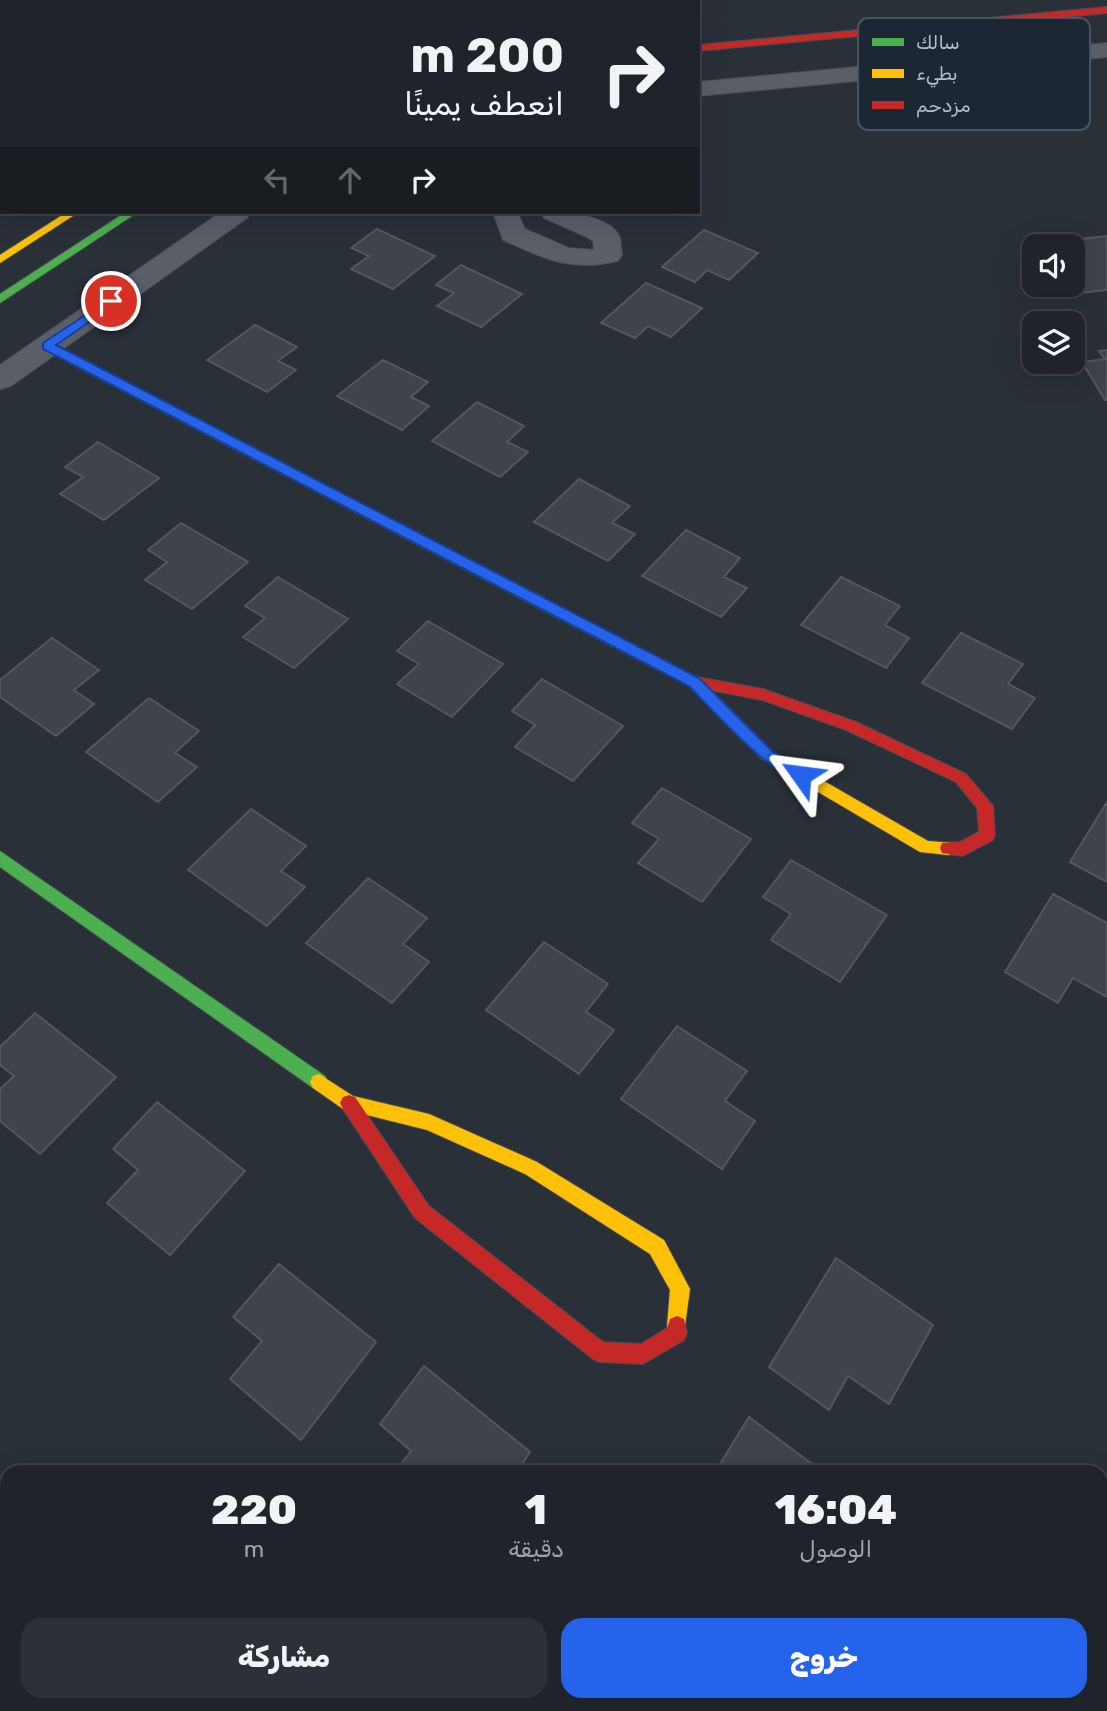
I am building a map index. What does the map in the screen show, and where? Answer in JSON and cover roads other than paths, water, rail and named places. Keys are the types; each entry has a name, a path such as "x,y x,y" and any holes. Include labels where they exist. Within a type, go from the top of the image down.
{"street":[{"path":"1018,18 1107,10"},
{"path":"808,16 819,36"},
{"path":"700,48 858,32"},
{"path":"700,89 858,74"},
{"path":"0,260 72,214"},
{"path":"0,299 130,214"},
{"path":"0,379 235,214"},
{"path":"505,214 513,234 568,259 593,260 608,255 606,238 597,231 558,214"},
{"path":"33,238 68,255"},
{"path":"47,346 694,682 763,695 851,726 961,778 985,806 987,835 962,849 926,847 767,755 694,682"},
{"path":"0,858 349,1103 422,1212 600,1352 643,1354 677,1333 680,1289 657,1247 531,1168 429,1122 349,1103"}]}
